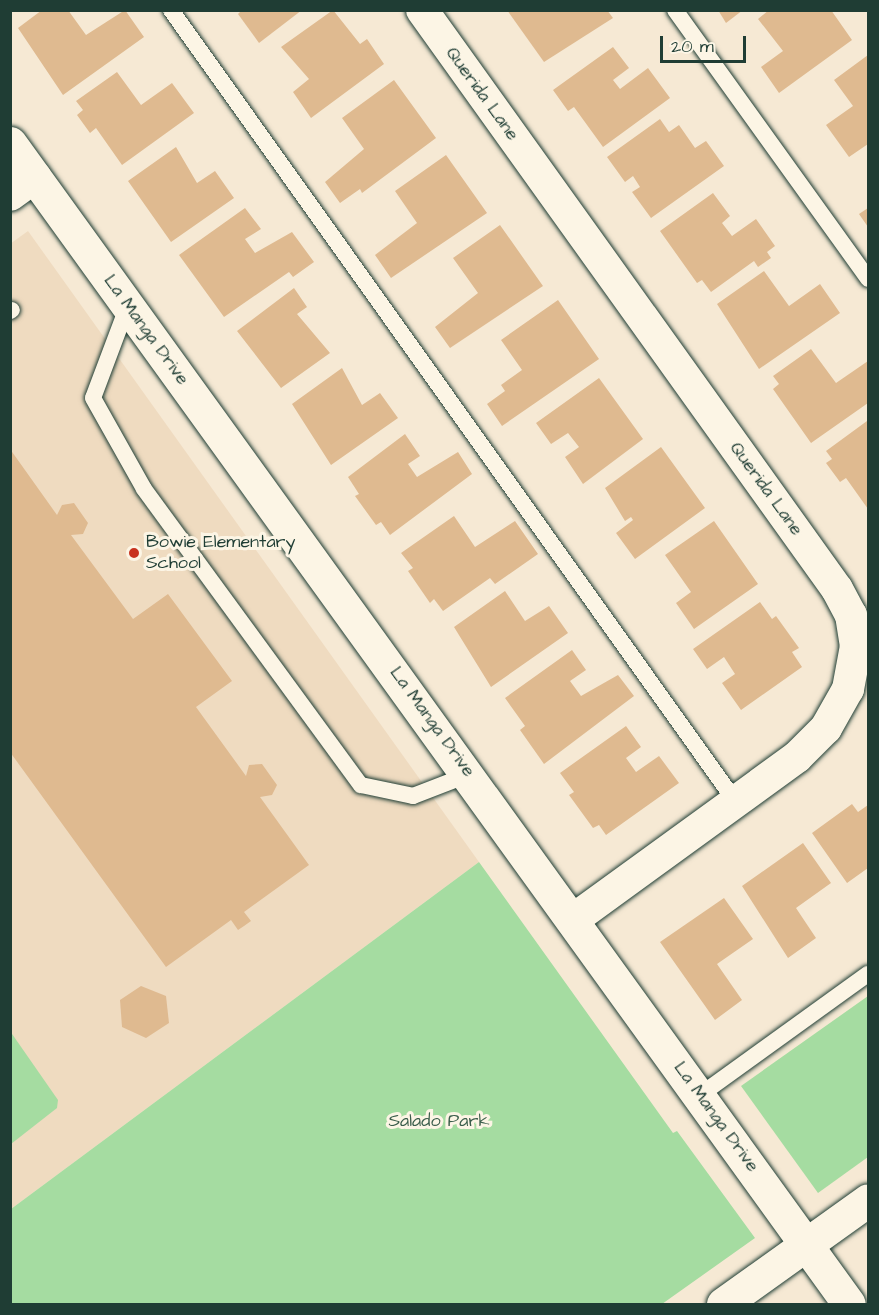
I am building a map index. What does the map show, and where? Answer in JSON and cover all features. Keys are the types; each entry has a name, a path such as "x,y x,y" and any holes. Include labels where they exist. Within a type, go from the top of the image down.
{"street":[{"name":"Querida Lane","path":"422,10 837,589 852,615 856,646 848,689 826,728 797,757 574,919"},
{"name":"La Manga Drive","path":"10,143 23,186 128,305 470,774 849,1305"},
{"path":"723,1305 868,1200"}],"lane":[{"path":"171,10 736,801"},
{"path":"675,10 868,279"},
{"path":"128,305 93,398 144,489 361,784 413,796 470,774"},
{"path":"700,1095 868,974"}],"shaded area":[{"name":"Bowie Elementary School","path":"28,231 479,862 11,1209 10,244"}],"green space":[{"name":"Salado Park","path":"479,862 673,1133 677,1131 755,1238 662,1304 11,1304 11,1209"},
{"path":"868,996 868,1157 818,1193 741,1086"},
{"path":"10,1031 58,1100 57,1108 11,1144"}],"building":[{"path":"42,10 68,10 86,35 125,10 144,37 63,95 18,28"},
{"path":"242,10 302,10 259,43 238,14"},
{"path":"333,10 360,44 367,39 384,64 311,118 293,92 309,79 281,47"},
{"path":"507,10 607,10 613,18 544,62"},
{"path":"718,10 743,10 726,23"},
{"path":"769,10 831,10 852,40 779,93 761,67 783,51 758,19"},
{"path":"613,47 629,68 613,80 620,89 648,68 670,98 603,147 574,107 568,111 553,90"},
{"path":"868,55 868,144 849,157 826,125 853,106 834,80"},
{"path":"117,72 141,105 172,83 194,113 122,165 96,128 90,133 77,115 83,110 76,101"},
{"path":"394,80 436,138 362,193 360,189 340,203 325,182 364,149 342,118"},
{"path":"660,119 669,132 679,125 695,148 706,141 724,166 651,218 632,192 640,187 633,176 625,182 607,157"},
{"path":"176,147 197,183 215,171 234,198 171,242 128,181"},
{"path":"446,155 487,213 391,278 375,255 417,223 395,191"},
{"path":"713,193 730,216 722,223 732,236 756,219 775,246 767,252 771,258 758,267 754,261 711,292 702,280 697,283 660,231"},
{"path":"245,208 261,229 245,239 255,253 292,232 314,262 293,277 289,272 224,317 179,255"},
{"path":"868,208 868,227 859,214"},
{"path":"500,225 543,286 450,348 435,327 478,293 453,258"},
{"path":"764,271 789,306 820,284 840,313 759,369 717,304"},
{"path":"294,288 307,307 297,314 330,353 281,388 237,331"},
{"path":"558,300 599,359 502,426 487,404 505,391 501,385 522,370 501,340"},
{"path":"811,349 836,383 868,361 868,403 811,443 773,389 779,384 773,376"},
{"path":"342,368 362,405 380,393 398,418 331,465 292,404"},
{"path":"599,378 643,439 583,484 565,457 579,447 568,433 551,444 536,423"},
{"path":"867,421 868,509 846,478 840,482 826,463 832,459 826,451"},
{"path":"405,434 420,456 408,464 417,477 458,452 472,474 390,535 381,522 376,525 355,496 359,494 348,477"},
{"path":"661,447 705,508 635,559 616,533 633,520 631,517 625,521 605,488"},
{"path":"10,449 57,515 62,505 74,503 88,523 83,534 71,535 133,619 168,594 232,681 196,707 246,776 249,765 262,764 277,785 272,795 260,797 309,865 244,912 251,921 244,926 238,930 231,920 166,967 10,752"},
{"path":"454,516 475,547 515,521 538,554 495,584 490,578 443,611 434,599 430,603 408,571 413,568 401,553"},
{"path":"714,521 758,584 694,629 676,603 691,592 665,555"},
{"path":"505,591 525,621 549,606 568,633 491,687 454,627"},
{"path":"760,602 772,619 776,616 799,648 792,652 802,667 741,710 722,683 735,674 724,657 707,669 693,649"},
{"path":"572,650 586,670 570,681 581,696 618,675 634,696 544,764 520,730 525,726 505,698"},
{"path":"626,726 641,747 626,758 636,772 659,756 679,783 606,835 599,825 593,828 569,795 574,792 560,773"},
{"path":"852,804 858,812 868,805 868,868 847,883 812,833"},
{"path":"803,843 831,883 796,908 816,938 788,958 742,886"},
{"path":"724,898 753,939 717,964 742,1000 715,1020 660,942"},
{"path":"141,986 166,996 169,1023 146,1038 122,1027 120,1000"}],"place":[{"name":"Bowie Elementary School","path":"134,553"}]}
